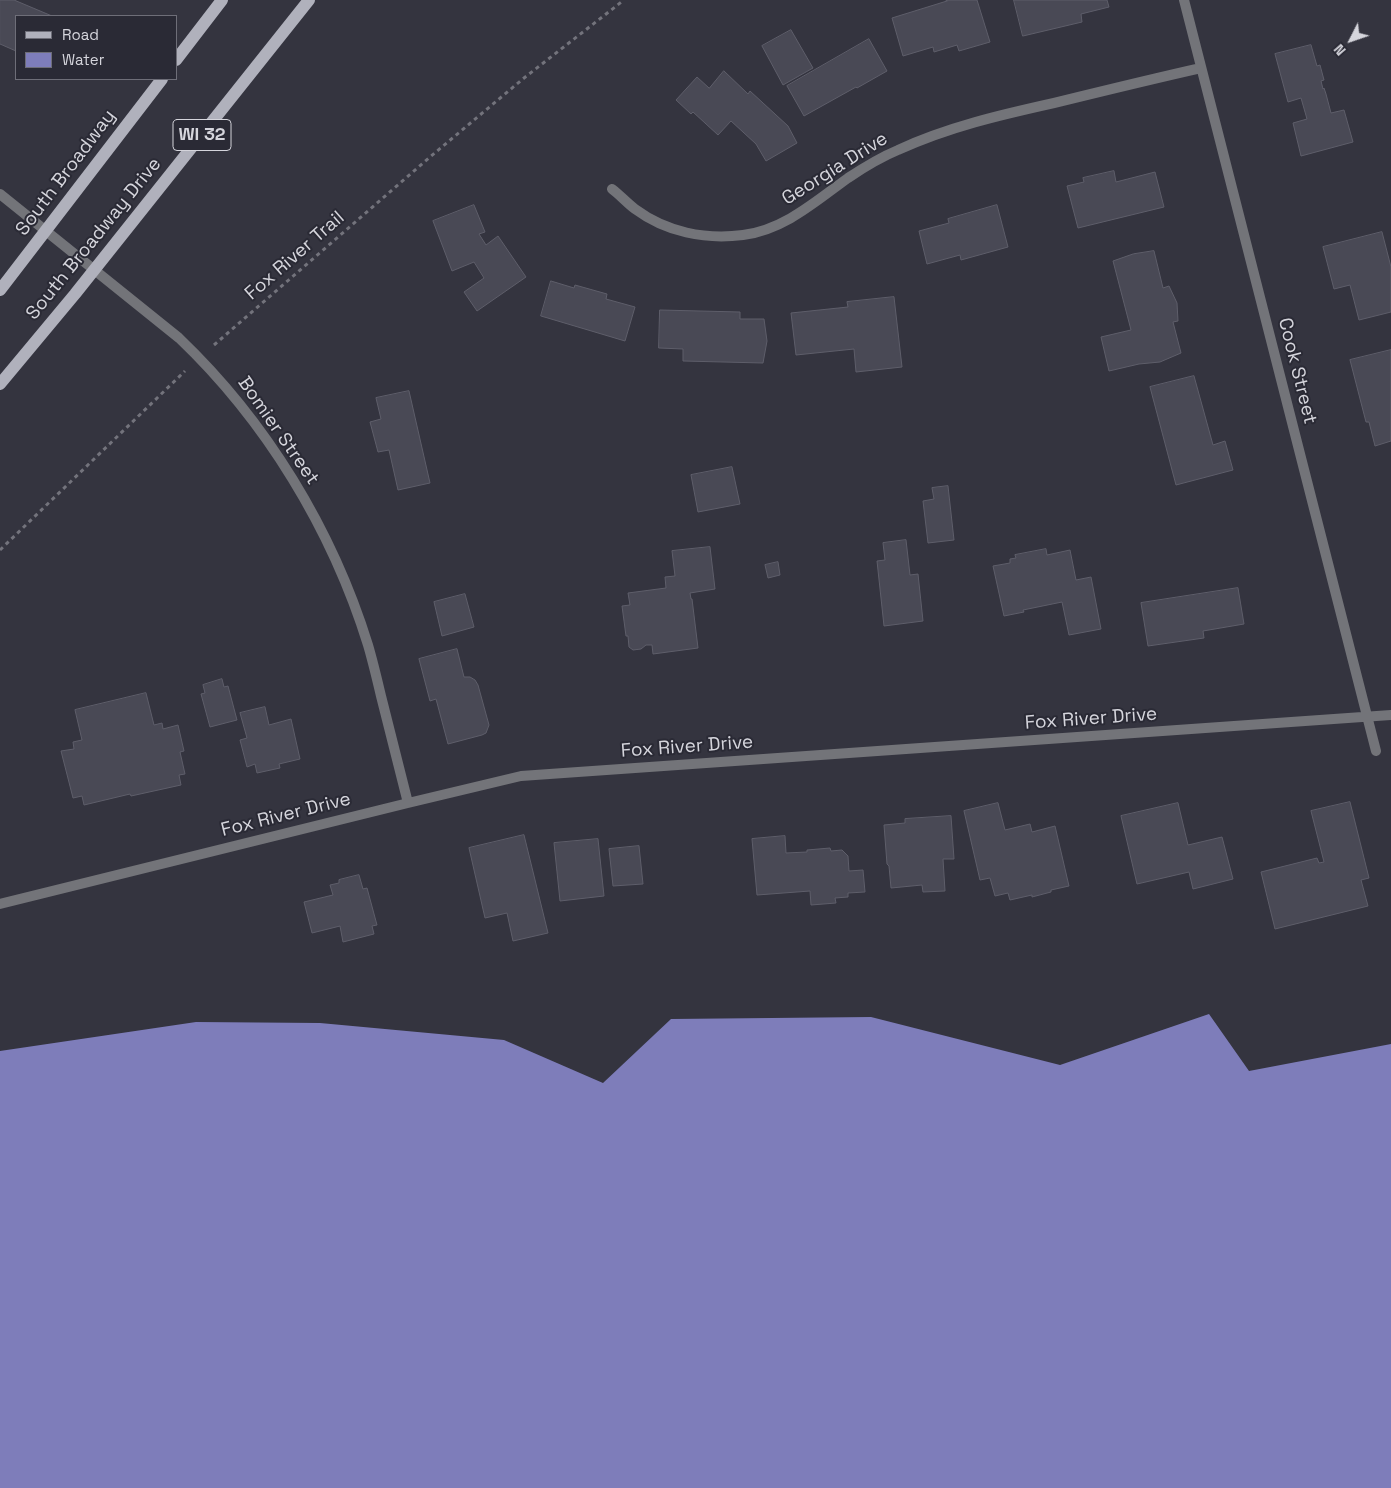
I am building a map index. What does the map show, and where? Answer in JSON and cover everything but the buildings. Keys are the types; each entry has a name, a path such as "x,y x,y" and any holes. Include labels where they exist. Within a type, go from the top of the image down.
{"main road":[{"path":"178,57 222,0"},
{"name":"South Broadway Drive","path":"0,384 94,270 309,0"},
{"name":"South Broadway","path":"0,290 161,80"}],"street":[{"name":"Cook Street","path":"1184,0 1376,751"},
{"name":"Georgia Drive","path":"612,189 635,209 664,225 688,233 713,237 744,235 771,228 798,215 858,172 896,150 944,130 987,118 1201,68"},
{"name":"Bomier Street","path":"0,194 179,338 200,358 238,401 275,450 308,505 342,573 368,644 408,803"},
{"name":"Fox River Drive","path":"0,904 521,776 1391,715"}],"path":[{"name":"Fox River Trail","path":"0,550 200,358 430,157 524,78 624,0"}],"water":[{"path":"1209,1014 1249,1071 1391,1044 1391,1488 0,1488 0,1051 196,1022 320,1023 504,1040 603,1083 671,1019 871,1017 1060,1065"}]}
